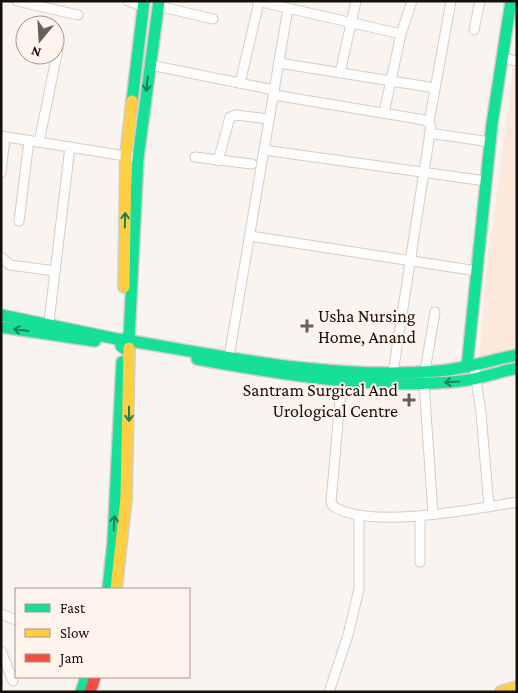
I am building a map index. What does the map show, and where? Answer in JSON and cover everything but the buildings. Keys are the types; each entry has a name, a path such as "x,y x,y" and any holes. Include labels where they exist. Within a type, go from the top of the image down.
{"street":[{"path":"17,1 78,15"},
{"path":"116,588 126,498 126,156 144,4 128,1"},
{"path":"240,83 258,1 291,6 401,34"},
{"path":"340,73 356,1"},
{"path":"384,113 401,34 412,1"},
{"path":"393,373 429,133 429,122 451,1"},
{"path":"474,30 480,1"},
{"path":"489,507 481,413 475,379 470,366 476,272 490,142 512,1"},
{"path":"108,588 113,542 138,158 158,4 213,19"},
{"path":"229,360 279,63 291,6"},
{"path":"502,58 517,61"},
{"path":"279,63 435,88"},
{"path":"19,221 34,141 54,65"},
{"path":"150,65 240,83 274,92 429,122"},
{"path":"218,161 230,117 236,115 270,119"},
{"path":"429,133 490,142"},
{"path":"1,173 3,137 138,158"},
{"path":"48,328 70,146"},
{"path":"264,150 486,181"},
{"path":"195,157 252,164"},
{"path":"250,236 476,272"},
{"path":"1,257 10,265 55,270"},
{"path":"433,514 425,377 435,312"},
{"path":"1,315 48,328 126,343 342,376 475,379 517,368"},
{"path":"1,327 48,328"},
{"path":"342,376 393,373 425,377 517,355"},
{"path":"342,376 331,502 336,509 359,516 420,516 517,502"},
{"path":"329,692 348,635 358,589 359,516"},
{"path":"420,516 420,562"},
{"path":"1,614 15,620"},
{"path":"1,651 14,681"},
{"path":"81,692 86,678"},
{"path":"90,692 95,678"},
{"path":"500,692 517,687"}],"shaded area":[{"path":"513,68 517,69 517,360 479,366 484,291"}],"traffic: fast":[{"path":"132,101 144,1"},
{"path":"129,339 138,158 159,1"},
{"path":"467,367 492,124 511,1"},
{"path":"1,315 122,340"},
{"path":"1,327 95,341"},
{"path":"131,341 129,348 125,349 121,346 122,340 127,338 131,341 284,366 361,372 400,373 448,370 517,355"},
{"path":"197,359 296,375 395,384 461,381 517,368"},
{"path":"108,588 113,542 122,362"},
{"path":"81,692 86,678"}],"traffic: slow":[{"path":"124,287 126,156 132,101"},
{"path":"116,588 126,498 129,348"},
{"path":"501,692 517,687"}],"traffic: jam":[{"path":"90,692 95,678"}],"place":[{"name":"Usha Nursing Home, Anand","path":"307,326"},
{"name":"Santram Surgical And Urological Centre","path":"409,400"}]}
